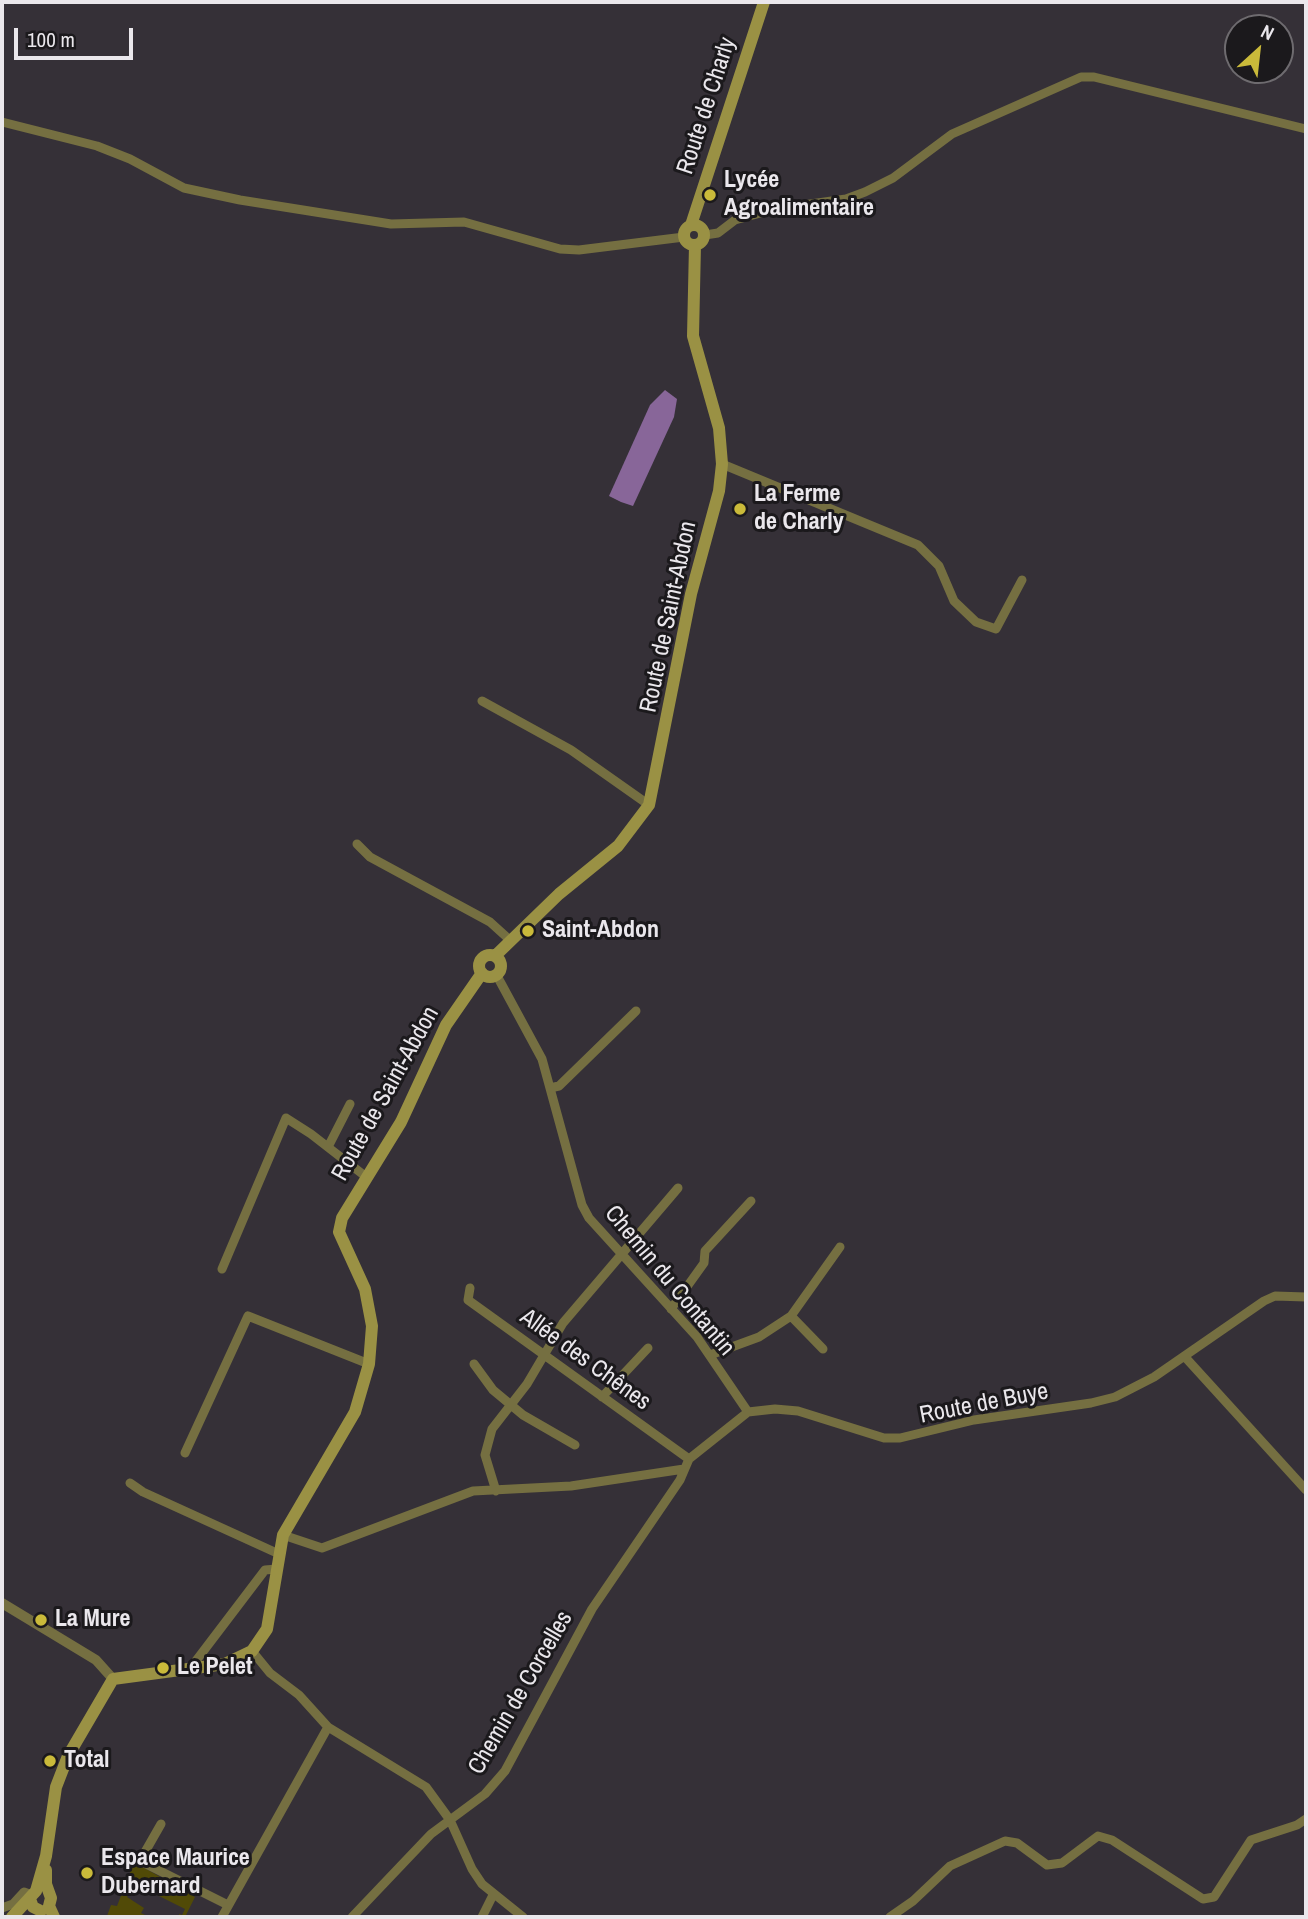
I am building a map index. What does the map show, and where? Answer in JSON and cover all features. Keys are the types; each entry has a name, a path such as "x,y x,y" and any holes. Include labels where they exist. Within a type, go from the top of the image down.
{"main road":[{"name":"Route de Charly","path":"691,225 764,2"},
{"path":"691,225 701,226 705,235 703,241 695,245 687,242 684,237 686,228 691,225"},
{"name":"Route de Saint-Abdon","path":"495,957 559,894 618,846 649,805 691,594 719,491 722,464 719,428 693,336 695,245"},
{"path":"485,956 495,957 500,965 496,974 482,974 480,961 485,956"},
{"name":"Route de Saint-Abdon","path":"252,1650 269,1624 283,1535 355,1412 369,1364 372,1326 365,1289 339,1233 342,1218 365,1176 401,1122 446,1026 482,974"},
{"path":"13,1917 41,1904 56,1787 68,1756 113,1679 189,1671 225,1664 252,1650"}],"street":[{"path":"705,235 718,233 735,220 761,212 846,199 866,192 893,178 952,134 1081,77 1094,77 1306,129"},
{"path":"2,122 97,146 130,159 184,188 240,200 391,224 464,222 560,249 579,250 684,237"},
{"path":"722,464 918,545 939,566 954,601 976,622 996,629 1022,580"},
{"path":"482,701 571,750 649,805"},
{"path":"357,844 370,857 490,922 511,941"},
{"name":"Chemin du Contantin","path":"496,974 542,1059 582,1205 589,1218 710,1355 748,1412"},
{"path":"550,1088 559,1086 636,1011"},
{"path":"328,1147 350,1104"},
{"path":"222,1269 286,1118 365,1176"},
{"path":"495,1491 487,1471 486,1441 512,1406 563,1323 678,1188"},
{"path":"671,1308 704,1263 705,1251 751,1201"},
{"path":"710,1355 759,1337 791,1316 821,1278 840,1247"},
{"name":"Allée des Chênes","path":"470,1288 468,1300 690,1459"},
{"name":"Route de Buye","path":"748,1412 775,1409 798,1411 884,1438 900,1438 974,1420 1091,1404 1115,1396 1185,1357 1275,1296 1306,1297"},
{"path":"185,1453 248,1316 369,1364"},
{"path":"791,1316 823,1349"},
{"path":"602,1397 648,1348"},
{"path":"1185,1357 1306,1490"},
{"path":"474,1364 493,1390 512,1406 544,1429 575,1445"},
{"path":"690,1459 748,1412"},
{"name":"Chemin de Corcelles","path":"352,1917 431,1834 485,1794 505,1771 587,1617 680,1480 690,1459"},
{"path":"283,1535 322,1548 473,1492 572,1486 684,1469"},
{"path":"130,1483 143,1492 279,1554"},
{"path":"189,1671 265,1570 277,1569"},
{"path":"2,1603 96,1660 113,1679"},
{"path":"252,1650 270,1672 299,1695 328,1727 426,1787 450,1820 472,1869 493,1895 523,1917"},
{"path":"222,1917 328,1727"},
{"path":"890,1917 913,1901 950,1866 1005,1841 1017,1843 1046,1865 1062,1863 1098,1836 1112,1840 1203,1899 1214,1897 1251,1840 1297,1825 1306,1819"},
{"path":"162,1824 141,1859 142,1863 228,1905"},
{"path":"2,1908 13,1904 24,1892 41,1904"},
{"path":"482,1917 493,1895"}],"shaded area":[{"path":"665,390 677,399 674,417 633,506 621,502 609,496 650,405"},
{"path":"134,1862 195,1897 185,1917 179,1917 179,1914 182,1915 185,1909 135,1884 127,1897 144,1908 141,1913 149,1917 107,1916 111,1905 117,1906"}],"place":[{"name":"Lycée Agroalimentaire","path":"710,195"},
{"name":"La Ferme de Charly","path":"740,509"},
{"name":"Saint-Abdon","path":"528,931"},
{"name":"La Mure","path":"41,1620"},
{"name":"Le Pelet","path":"163,1668"},
{"name":"Total","path":"50,1761"},
{"name":"Espace Maurice Dubernard","path":"87,1873"}]}
